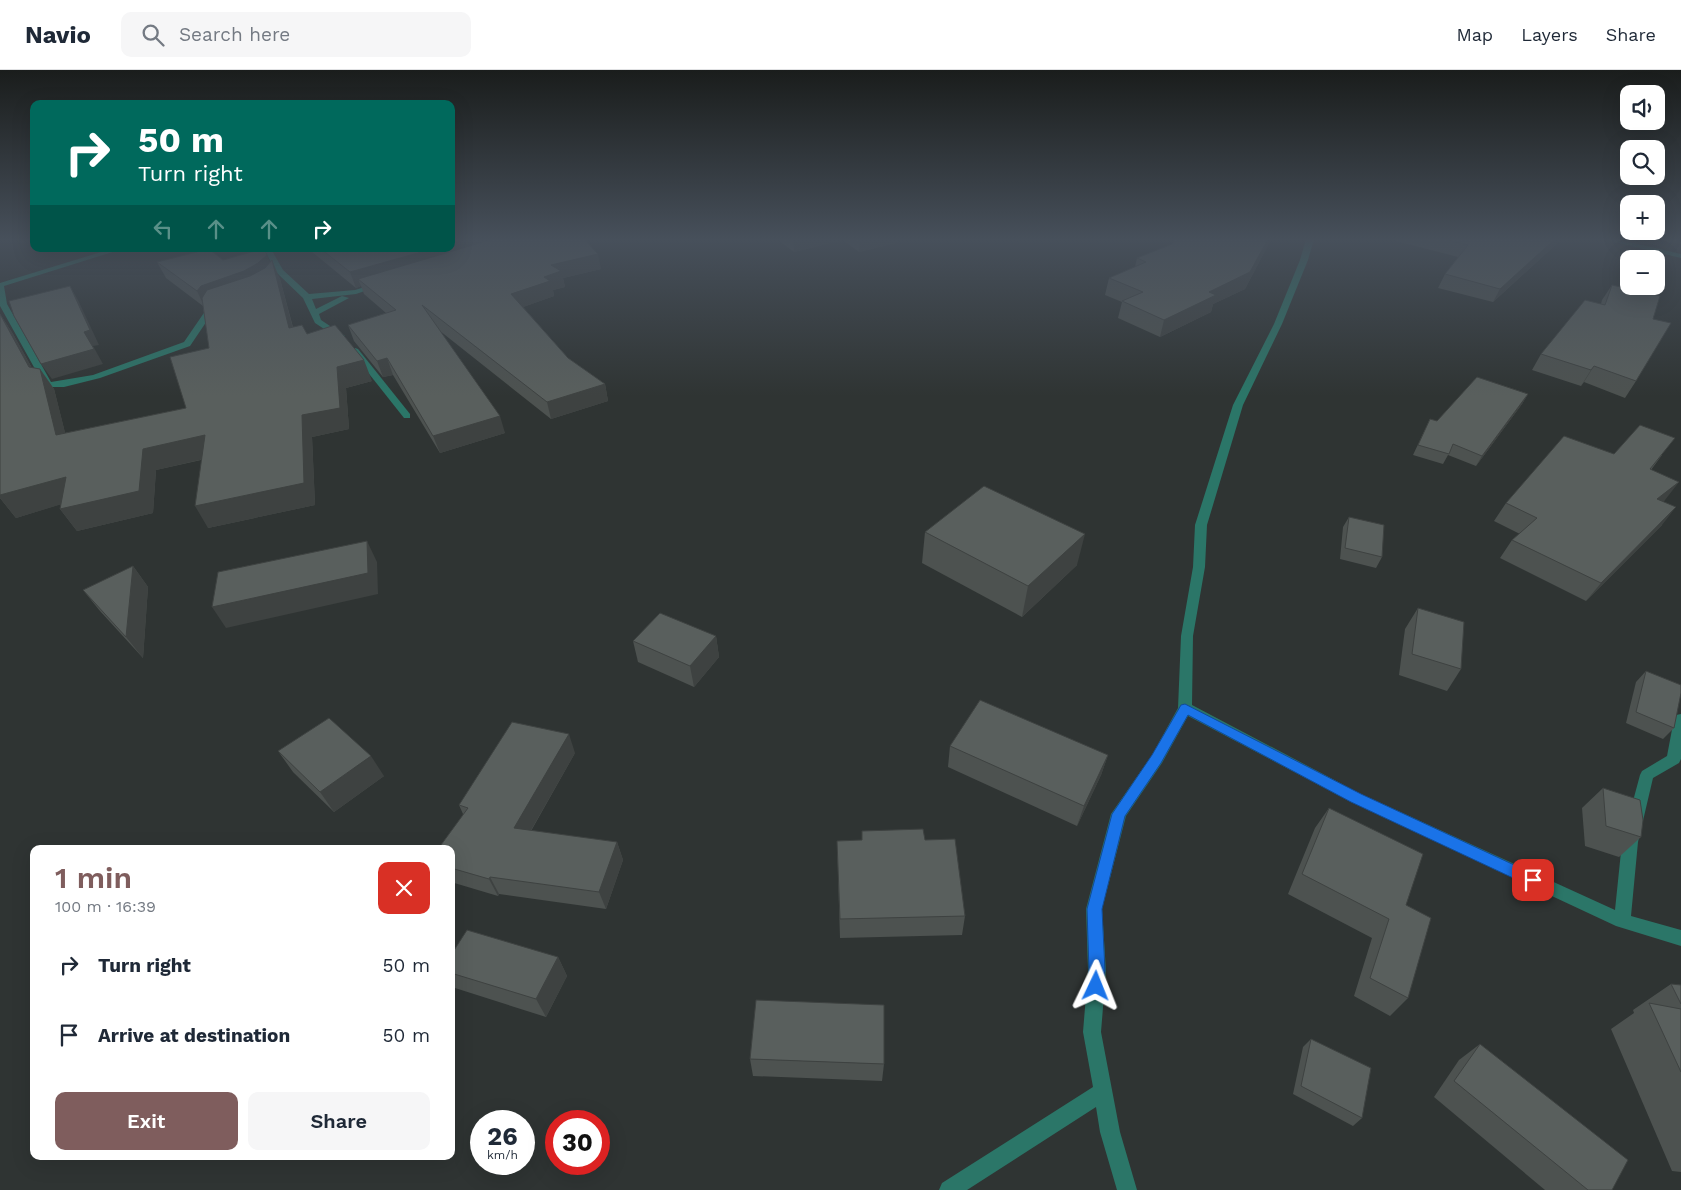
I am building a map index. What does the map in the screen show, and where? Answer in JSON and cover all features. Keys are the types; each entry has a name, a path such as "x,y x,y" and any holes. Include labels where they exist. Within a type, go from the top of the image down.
{"street":[{"path":"1,291 3,304 48,385 62,385 103,374 181,347 187,344 213,306 220,303"},
{"path":"300,291 308,298 318,321 346,339"},
{"path":"1127,1190 1110,1132 1092,1032 1097,971 1094,909 1119,814 1157,759 1185,708 1187,636 1199,567 1201,525 1238,405 1278,324 1291,291"},
{"path":"308,298 356,292"},
{"path":"314,313 356,292"},
{"path":"352,347 407,416"},
{"path":"1185,708 1356,798 1622,921 1681,938"},
{"path":"1622,921 1630,842 1647,775 1674,759 1681,719"},
{"path":"949,1190 1103,1091"}],"building":[{"path":"49,291 72,291 90,330 84,332 94,349 41,364 14,316 9,301"},
{"path":"206,291 280,291 289,328 302,325 307,334 335,325 364,360 337,367 340,408 302,415 304,483 195,506 205,435 143,449 139,491 60,509 66,477 0,495 0,314 29,367 40,369 56,435 186,408 170,357 209,348 202,298"},
{"path":"373,291 519,291 511,294 568,358 605,384 547,402 422,305 500,416 433,436 387,358 377,361 348,325 396,310"},
{"path":"1141,291 1211,291 1209,292 1216,295 1164,320 1122,301 1143,292"},
{"path":"1610,291 1620,291 1620,295 1660,296 1653,319 1671,323 1636,381 1594,366 1591,370 1541,354 1585,300 1605,305"},
{"path":"1477,377 1528,394 1482,456 1453,444 1449,454 1418,445 1430,419 1437,421"},
{"path":"1640,425 1675,438 1650,469 1679,482 1657,499 1676,507 1601,583 1512,540 1537,518 1506,503 1564,436 1614,454"},
{"path":"984,486 1085,534 1028,586 925,532"},
{"path":"1349,517 1384,525 1382,557 1345,548"},
{"path":"367,541 368,573 212,607 218,572"},
{"path":"133,566 126,637 83,590"},
{"path":"1418,608 1464,622 1461,669 1412,654"},
{"path":"660,613 716,636 690,666 633,641"},
{"path":"1646,671 1681,685 1674,728 1636,712"},
{"path":"980,700 1108,755 1084,806 950,746"},
{"path":"329,718 371,756 320,792 278,751"},
{"path":"512,722 569,734 514,828 617,842 599,892 490,877 489,879 455,869 455,845 441,845 468,808 459,805"},
{"path":"1603,788 1640,800 1643,820 1641,837 1606,826"},
{"path":"1329,808 1423,854 1406,905 1431,918 1408,998 1370,978 1389,919 1302,874"},
{"path":"923,829 925,840 955,839 965,916 840,919 837,841 862,840 862,831"},
{"path":"467,930 558,957 536,999 455,974 455,949"},
{"path":"1671,984 1681,985 1681,1004"},
{"path":"756,1000 884,1005 884,1064 750,1059"},
{"path":"1649,1003 1681,1009 1681,1072"},
{"path":"1311,1039 1371,1068 1362,1118 1301,1086"},
{"path":"1480,1044 1628,1160 1612,1190 1588,1190 1454,1081"}],"route":[{"path":"1096,986 1094,909 1119,814 1157,759 1185,708 1356,798 1533,880"}]}
